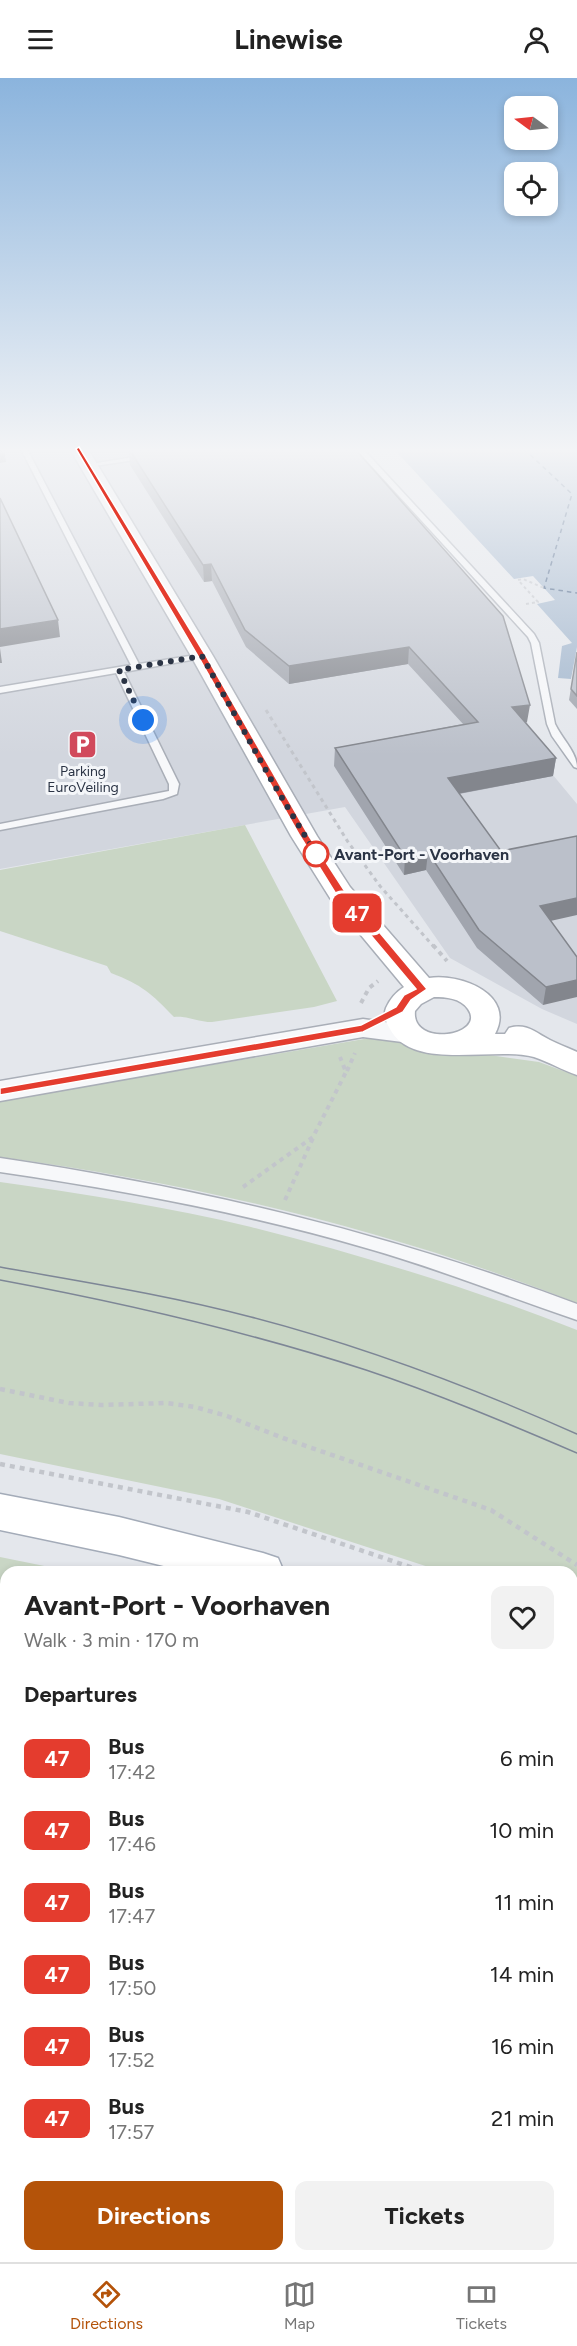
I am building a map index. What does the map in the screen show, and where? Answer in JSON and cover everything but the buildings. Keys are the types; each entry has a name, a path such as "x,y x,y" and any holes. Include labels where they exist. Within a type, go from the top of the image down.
{"main road":[{"path":"139,551 289,810 340,892 422,989"},
{"path":"466,1043 479,1036 487,1026 487,1014 482,1003 470,994 455,988 438,986 422,989 407,998 405,1022 436,1045 452,1046 466,1043 538,1047"},
{"path":"487,1014 538,1047 577,1064"},
{"path":"0,1512 119,1536 239,1566"}],"street":[{"path":"0,1091 405,1022"},
{"path":"0,1165 62,1173 220,1203 278,1217 416,1255 515,1288 577,1312"}],"lane":[{"path":"76,551 136,667"},
{"path":"453,551 531,636 535,643 551,724 556,736 577,765"},
{"path":"0,690 202,656"},
{"path":"0,827 174,792 174,784 119,670"}],"path":[{"path":"536,602 538,602 518,580 523,579 544,588"},
{"path":"264,708 348,842 380,886 444,959"},
{"path":"278,1217 313,1137 346,1071 338,1053"},
{"path":"220,1203 313,1137"},
{"path":"0,1389 69,1403 101,1406 166,1403 195,1407 227,1416 283,1438 491,1510 577,1565"},
{"path":"0,1464 248,1512 407,1566"}],"shaded area":[{"path":"0,551 410,551 527,722 543,763 577,804 577,1024 542,1009 450,958 345,807 0,869"}],"green space":[{"path":"245,825 337,1001 314,1007 212,1022 174,1017 146,990 111,973 107,966 0,931 0,870"},
{"path":"370,1038 401,1040 437,1054 489,1055 539,1062 577,1076 577,1303 436,1253 293,1213 148,1181 0,1157 0,1101"},
{"path":"0,1182 158,1207 251,1227 416,1273 577,1330 577,1566 426,1566 219,1499 0,1454"},
{"path":"0,1557 44,1566 0,1566"}],"water":[{"path":"488,551 577,551 577,647 571,679 558,678 562,646 572,643 537,604 555,600 533,576 514,579"}],"ferry route":[{"path":"555,551 544,588 577,593"}],"tram line":[{"path":"0,1267 189,1302 293,1328 416,1369 577,1434"},
{"path":"0,1280 184,1319 321,1356 446,1399 577,1453"}],"bus line":[{"name":"47","path":"0,1091 363,1028 400,1010 407,998 422,989 340,892 304,836 140,551"}],"place":[{"name":"Parking EuroVeiling","path":"83,744"},
{"name":"Avant-Port - Voorhaven","path":"316,854"}],"route":[{"path":"143,720 119,670 202,656 273,783 316,854"}]}
